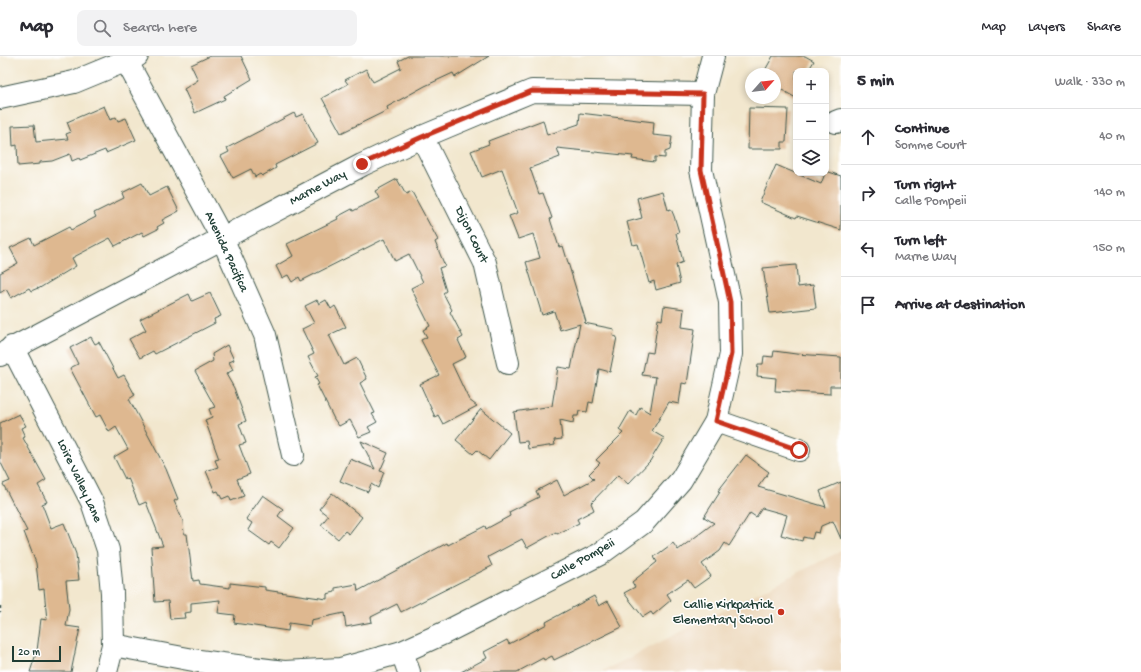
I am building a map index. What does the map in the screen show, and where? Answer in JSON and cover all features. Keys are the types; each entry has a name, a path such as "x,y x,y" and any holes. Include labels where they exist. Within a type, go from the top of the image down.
{"street":[{"name":"Calle Pompeii","path":"113,645 199,661 284,672 340,669 406,662 444,633 600,554 644,522 681,480 716,421 731,354 730,302 701,170 703,94 713,56"},
{"path":"0,98 74,82 132,59"},
{"name":"Avenida Pacifica","path":"132,59 222,238 264,335 293,455"},
{"name":"Marne Way","path":"6,351 362,164 532,91 703,94"},
{"name":"Dijon Court","path":"422,137 485,263 508,363"},
{"name":"Loire Valley Lane","path":"6,351 92,502 108,550 112,593 113,645 106,672"},
{"path":"716,421 799,450"}],"path":[{"path":"0,606 0,613"}],"shaded area":[{"name":"Callie Kirkpatrick Elementary School","path":"841,551 841,672 601,672"}],"building":[{"path":"210,56 241,56 252,79 224,96 225,99 195,113 184,89 198,80 191,65"},
{"path":"408,56 489,56 455,77 453,73 425,86 387,107 388,110 341,133 322,98 348,84 345,80 366,69 373,82 401,68 398,61"},
{"path":"773,56 805,56 814,61 810,68 793,68 793,96 781,89 781,68 766,68"},
{"path":"104,106 110,120 116,117 118,121 126,118 136,140 106,153 105,150 80,160 79,158 72,161 70,154 52,161 40,162 40,164 18,166 17,145 13,146 12,126 34,125 36,142 68,139 66,134 71,132 67,122"},
{"path":"749,108 788,109 786,142 782,142 782,149 748,149"},
{"path":"294,113 296,117 303,114 318,143 275,165 276,168 262,176 260,174 255,177 251,169 233,178 221,156 229,152 227,148"},
{"path":"580,113 654,122 653,135 672,137 670,150 665,152 665,158 655,157 655,162 632,159 633,156 557,148 560,157 530,168 539,194 543,193 552,218 550,219 559,247 563,246 586,322 584,323 614,329 613,336 617,337 610,372 599,369 593,403 589,402 587,412 579,411 578,416 574,416 573,423 560,420 562,439 554,440 555,445 528,449 527,441 518,442 514,412 552,406 558,367 571,369 580,324 560,330 554,311 542,315 526,262 540,258 533,234 518,239 509,216 518,213 502,169 482,177 471,151 489,144 488,141 543,120 547,135 579,124"},
{"path":"776,165 793,172 793,176 802,176 821,184 824,176 829,176 829,172 841,176 841,230 797,216 796,218 760,202"},
{"path":"397,179 406,195 412,192 438,240 435,242 445,266 439,268 446,291 443,293 452,310 450,312 463,337 458,340 466,357 452,364 469,400 477,406 443,424 438,415 435,417 420,384 439,375 421,340 427,337 423,330 430,326 411,288 423,282 409,254 395,261 384,239 301,281 299,277 292,282 288,275 282,278 276,266 293,256 287,244 338,219 337,217 352,209 353,211 379,198 375,191"},
{"path":"142,183 149,196 167,187 179,211 162,220 164,223 157,227 158,229 144,236 142,232 115,246 110,238 72,258 76,266 38,289 31,291 29,288 11,298 6,289 0,293 0,273 18,263 10,248 31,238 34,245 69,227 71,230 96,217 94,213 124,198 122,193"},
{"path":"663,191 668,210 671,209 679,232 676,233 683,262 676,265 680,283 656,290 654,281 649,283 638,244 633,245 627,222 642,218 637,198"},
{"path":"796,265 798,287 813,285 816,308 770,313 763,268"},
{"path":"210,293 221,316 214,319 215,323 155,354 153,351 140,358 129,339 146,330 140,319 189,294 192,301"},
{"path":"317,300 319,304 326,300 331,309 335,306 346,327 329,335 344,365 357,358 367,379 360,383 375,413 372,414 377,422 368,427 371,432 359,437 350,420 339,426 334,419 317,385 319,384 315,377 318,376 308,357 314,354 302,329 314,323 305,306"},
{"path":"664,306 684,309 682,327 695,329 687,384 682,383 679,404 669,402 652,431 664,438 650,461 628,484 618,475 591,503 594,510 577,519 579,523 557,534 556,532 527,548 522,539 488,557 492,566 401,612 397,604 371,617 372,622 346,627 344,613 311,620 310,626 289,623 288,631 234,623 235,615 218,613 220,600 191,603 191,612 184,613 185,618 170,619 168,601 155,602 151,547 163,546 146,502 139,505 128,478 125,479 114,457 128,449 116,427 109,432 100,415 96,417 70,368 78,364 70,348 91,337 95,344 99,342 118,378 124,375 135,395 129,399 166,469 178,499 174,501 183,521 184,534 187,534 193,581 199,580 200,584 230,588 230,583 265,587 265,590 327,599 327,594 335,592 335,588 357,584 358,591 447,543 448,545 485,526 486,529 510,516 509,512 539,497 536,491 557,480 564,495 594,479 589,474 600,463 596,460 623,433 619,430 630,411 636,415 640,407 650,413 656,377 642,375 647,352 653,353 658,319 662,320"},
{"path":"227,345 234,360 229,362 233,370 226,374 234,388 246,421 239,424 246,443 239,445 250,474 237,479 244,496 231,501 229,496 222,499 218,491 215,492 206,471 218,467 215,460 219,459 205,420 212,417 209,409 215,407 195,371 213,361 212,354"},
{"path":"774,351 841,357 841,386 830,386 830,394 775,391 776,378 757,376 758,364 763,364 764,356 773,357"},
{"path":"481,409 510,433 489,460 477,450 473,454 456,440"},
{"path":"19,414 26,426 21,428 25,437 23,438 46,480 38,485 47,502 42,504 51,528 64,523 76,554 79,580 66,581 69,609 66,626 80,628 71,672 30,672 37,651 41,619 47,620 44,589 39,590 36,563 24,532 27,531 3,484 10,481 0,461 0,423"},
{"path":"361,441 388,453 380,471 384,472 378,488 371,484 368,492 340,481 350,459 375,469"},
{"path":"746,455 769,472 758,487 826,507 820,491 841,482 841,539 833,521 821,526 819,533 814,532 812,539 803,537 802,541 781,535 787,515 762,508 756,517 750,513 729,546 725,543 720,551 702,564 711,576 694,588 688,580 667,594 671,600 653,615 651,612 643,617 624,593 635,587 632,582 657,562 654,557 673,543 678,550 714,523 704,517 720,492 718,491"},
{"path":"332,493 362,517 349,534 345,531 338,539 321,525 328,516 319,509"},
{"path":"263,495 283,509 278,516 294,528 279,548 271,542 269,545 248,530 252,523 246,519"},
{"path":"594,596 599,606 608,601 622,627 554,660 552,656 544,660 543,658 517,672 461,672 487,658 484,652 507,640 509,644 547,624 546,622"}],"place":[{"name":"Callie Kirkpatrick Elementary School","path":"781,612"}],"route":[{"path":"362,164 532,91 703,94 701,170 730,302 731,354 716,421 799,450"}]}
